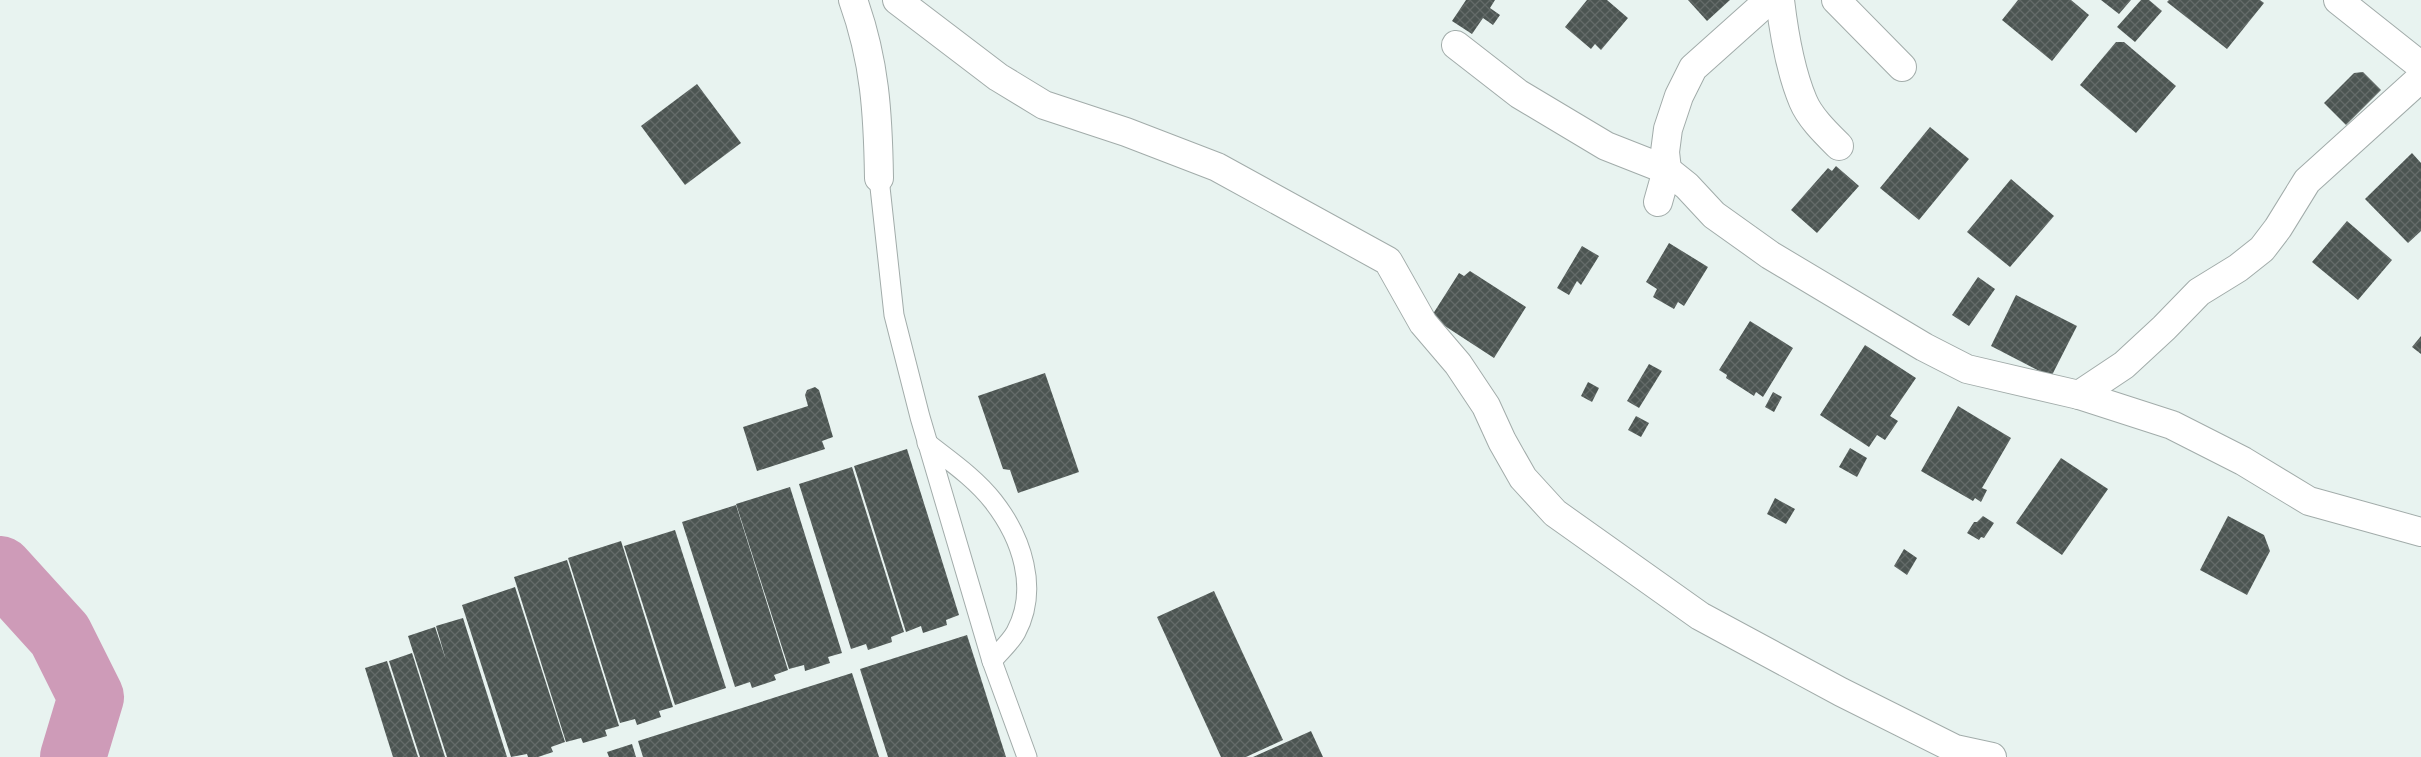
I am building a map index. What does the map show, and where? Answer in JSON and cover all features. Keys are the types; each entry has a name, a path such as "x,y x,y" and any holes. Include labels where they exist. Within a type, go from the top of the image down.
{"street":[{"path":"852,0 865,34 878,108 880,178"},
{"path":"896,0 998,77 1044,105 1126,132 1217,167 1388,261 1423,323 1458,364 1486,406 1502,441 1523,478 1555,513 1700,616 1841,692 1955,749 1992,757"},
{"path":"1658,202 1667,170 1664,152 1668,129 1679,96 1693,68 1769,0"},
{"path":"1780,0 1792,65 1804,103 1827,134 1839,146"},
{"path":"1836,0 1902,66"},
{"path":"2338,0 2421,66"},
{"path":"1456,45 1519,94 1606,146 1667,170 1687,186 1714,216 1770,255 1924,347 1968,369 2079,395 2172,425 2243,461 2309,501 2421,532"},
{"path":"2079,395 2124,365 2199,292 2238,268 2262,249 2278,228 2307,181 2421,78"}],"lane":[{"path":"880,178 894,315 927,443 992,662 1027,757"},
{"path":"927,443 962,470 993,501 1016,538 1026,574 1027,605 1015,633 992,662"}],"building":[{"path":"1466,0 1495,0 1490,8 1500,15 1493,25 1483,18 1472,34 1452,21"},
{"path":"1587,0 1607,0 1628,18 1601,50 1595,44 1591,49 1565,27"},
{"path":"1688,0 1730,0 1707,21"},
{"path":"2018,0 2071,0 2089,15 2052,61 2002,20"},
{"path":"2101,0 2131,0 2119,14"},
{"path":"2141,0 2149,0 2162,11 2135,42 2117,27"},
{"path":"2169,0 2260,0 2264,3 2227,49 2167,2"},
{"path":"2116,42 2124,42 2176,86 2136,133 2080,85"},
{"path":"2363,72 2381,90 2346,125 2324,103 2354,73"},
{"path":"697,84 741,143 685,185 641,126"},
{"path":"1930,127 1969,159 1919,220 1880,188"},
{"path":"2412,153 2421,163 2421,231 2408,243 2365,199"},
{"path":"1836,166 1859,186 1817,233 1791,210 1828,168 1832,171"},
{"path":"2011,179 2054,216 2010,267 1967,232"},
{"path":"2347,221 2392,260 2358,300 2312,262"},
{"path":"1669,243 1708,267 1684,306 1678,302 1674,309 1653,297 1657,289 1646,282"},
{"path":"1582,246 1599,256 1581,285 1577,281 1569,295 1557,288"},
{"path":"1470,271 1526,307 1494,358 1431,317 1459,273 1464,276"},
{"path":"1978,277 1995,289 1969,326 1952,315"},
{"path":"2016,295 2077,326 2051,377 1991,346"},
{"path":"1750,321 1793,348 1763,397 1756,392 1754,396 1726,378 1727,375 1719,370"},
{"path":"2421,336 2421,354 2412,347"},
{"path":"1865,345 1916,378 1890,416 1898,421 1885,440 1877,435 1869,447 1820,415"},
{"path":"1649,364 1662,371 1639,408 1627,401"},
{"path":"1045,373 1079,472 1018,493 1010,470 1003,469 978,396"},
{"path":"1588,382 1599,388 1592,402 1581,396"},
{"path":"815,387 819,390 833,437 822,441 825,449 757,471 743,427 808,406 805,395 807,390"},
{"path":"1773,392 1782,397 1774,412 1765,407"},
{"path":"1958,406 2011,438 1982,488 1987,490 1981,502 1975,498 1973,501 1921,471"},
{"path":"1636,416 1649,423 1641,437 1628,430"},
{"path":"1850,448 1867,458 1857,477 1839,467"},
{"path":"907,449 959,615 946,620 947,625 923,633 921,626 906,632 854,466"},
{"path":"2061,458 2108,489 2062,555 2016,523"},
{"path":"852,467 904,632 891,637 892,642 868,650 866,644 851,649 799,484"},
{"path":"790,487 842,653 828,657 830,663 805,671 804,665 789,669 736,504"},
{"path":"1775,498 1795,509 1786,524 1767,514"},
{"path":"736,505 788,670 774,675 776,680 752,688 750,682 735,687 682,522"},
{"path":"1983,516 1994,523 1984,538 1981,537 1979,540 1967,533 1974,522 1977,522"},
{"path":"2228,516 2264,535 2270,551 2247,595 2200,570"},
{"path":"675,530 726,688 675,705 624,546"},
{"path":"621,541 673,707 659,711 661,717 637,725 635,719 620,723 568,558"},
{"path":"1904,549 1917,558 1907,575 1894,566"},
{"path":"567,560 619,726 605,730 607,736 583,743 581,738 566,742 514,577"},
{"path":"515,587 565,742 551,747 553,752 538,757 528,757 527,754 511,757 462,605"},
{"path":"1214,591 1283,740 1246,757 1221,757 1157,617"},
{"path":"463,618 507,757 447,757 408,636 435,627 446,660 436,626"},
{"path":"967,635 1006,757 888,757 860,669"},
{"path":"412,653 445,757 420,757 389,661"},
{"path":"387,661 418,757 393,757 365,668"},
{"path":"852,673 879,757 643,757 638,741"},
{"path":"1311,731 1323,757 1253,757"},
{"path":"632,744 636,757 609,757 607,752"}],"waterway":[{"path":"0,569 60,635 91,697 73,757"}]}
